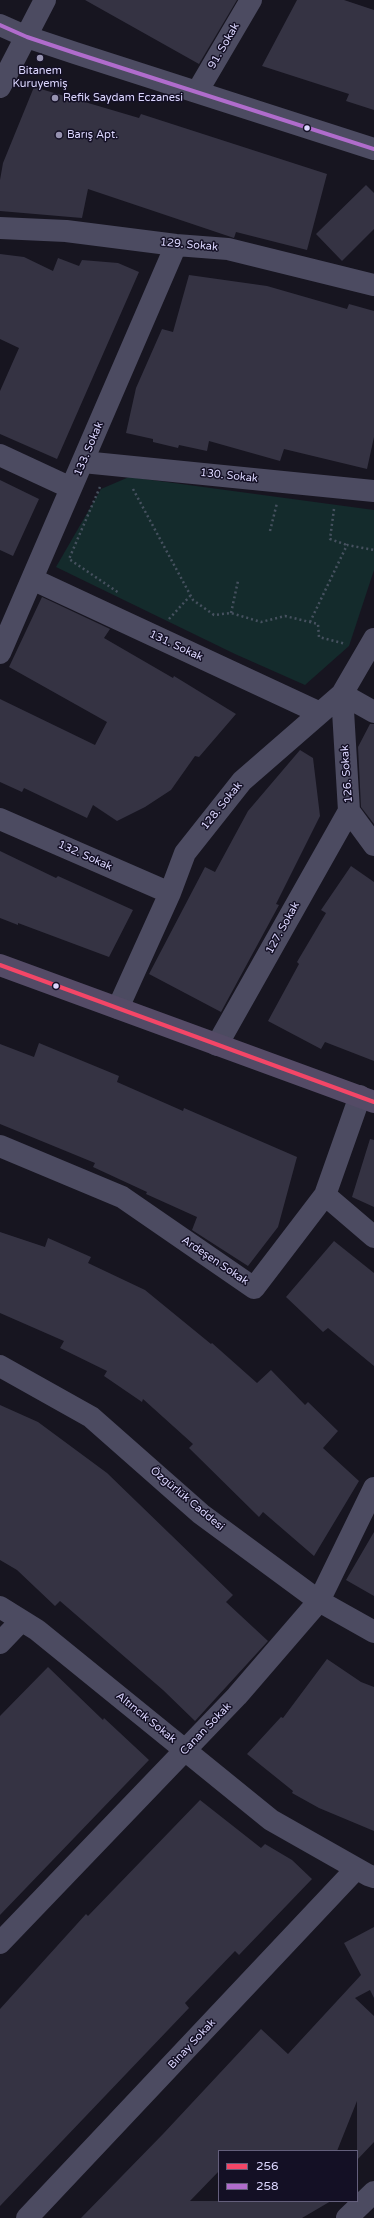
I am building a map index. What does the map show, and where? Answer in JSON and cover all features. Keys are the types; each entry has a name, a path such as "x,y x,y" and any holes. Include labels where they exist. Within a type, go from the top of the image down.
{"main road":[{"path":"0,965 218,1046 367,1099"}],"street":[{"path":"0,87 45,0"},
{"name":"91. Sokak","path":"197,92 251,0"},
{"path":"0,25 27,37 374,149"},
{"name":"129. Sokak","path":"0,228 66,231 176,245 228,249 374,285"},
{"name":"133. Sokak","path":"0,652 176,245"},
{"path":"0,455 72,488"},
{"name":"130. Sokak","path":"83,462 124,470 374,491"},
{"name":"131. Sokak","path":"32,579 320,713"},
{"name":"128. Sokak","path":"118,1008 170,893 185,853 242,781 342,694 371,644"},
{"path":"342,694 374,712"},
{"name":"126. Sokak","path":"342,694 349,811 374,845"},
{"name":"127. Sokak","path":"218,1046 349,811"},
{"name":"132. Sokak","path":"0,819 170,893"},
{"name":"Ardeşen Sokak","path":"0,1146 122,1197 254,1288 325,1195 367,1099"},
{"path":"325,1195 374,1237"},
{"name":"Özgürlük Caddesi","path":"0,1366 91,1417 201,1514 319,1601 374,1632"},
{"name":"Canan Sokak","path":"0,1943 237,1696 319,1601 374,1488"},
{"name":"Altıncık Sokak","path":"0,1607 37,1630 186,1749 271,1820 365,1873"},
{"path":"0,1643 21,1620"},
{"name":"Binay Sokak","path":"27,2218 365,1873"},
{"path":"347,2218 374,2192"}],"path":[{"path":"120,594 69,559 100,486 124,470 190,596 193,600 214,615 231,613 261,622 285,616 318,624 319,637 371,644"},
{"path":"338,488 330,540 374,550"},
{"path":"270,531 278,500"},
{"path":"310,622 347,545"},
{"path":"231,613 238,581"},
{"path":"154,635 190,596"}],"green space":[{"path":"129,477 374,510 374,570 349,646 305,685 235,654 56,567 101,489"}],"building":[{"path":"85,0 237,0 199,64"},
{"path":"297,0 344,0 374,10 374,110 346,101 349,94 262,66"},
{"path":"34,87 139,118 141,114 327,174 307,250 236,232 234,238 88,189 82,218 0,211 0,180 3,163"},
{"path":"366,185 374,193 374,229 342,261 316,234"},
{"path":"0,254 24,257 53,271 58,258 79,266 82,260 118,263 139,272 57,459 0,434 0,391 19,348 0,339"},
{"path":"189,275 267,286 347,309 349,304 374,311 374,437 367,469 284,449 280,461 209,441 207,451 179,445 178,448 153,442 153,439 126,433 136,388 162,329 173,332"},
{"path":"0,480 39,499 13,556 0,550"},
{"path":"42,597 110,629 104,638 173,678 174,676 236,714 199,757 195,756 171,790 145,807 117,821 93,805 87,818 24,788 22,792 0,782 0,699 95,745 107,722 9,667"},
{"path":"370,724 374,724 374,824 361,807 358,747"},
{"path":"300,750 313,758 320,816 276,904 279,905 221,1012 149,974 205,867 215,872 248,811"},
{"path":"0,851 56,878 58,876 133,910 109,957 18,923 18,925 0,918"},
{"path":"351,866 374,882 374,1061 325,1042 321,1049 268,1021 299,964 297,962 326,913 321,910"},
{"path":"39,1043 119,1076 117,1082 183,1111 184,1108 297,1157 278,1227 248,1266 192,1230 197,1217 146,1194 147,1192 93,1167 95,1163 0,1124 0,1044 34,1057"},
{"path":"370,1139 374,1140 374,1207 352,1197"},
{"path":"0,1232 45,1247 48,1238 91,1257 88,1263 145,1290 211,1344 212,1343 257,1383 271,1370 305,1405 308,1402 338,1431 323,1448 359,1481 314,1556 263,1512 259,1517 189,1448 193,1444 143,1399 142,1402 104,1376 107,1371 60,1348 64,1341 0,1313"},
{"path":"334,1241 374,1273 374,1366 328,1328 323,1332 286,1297"},
{"path":"0,1405 38,1422 107,1473 233,1595 226,1602 268,1641 195,1721 163,1690 60,1601 55,1606 17,1570 0,1560"},
{"path":"374,1532 374,1596 346,1580"},
{"path":"327,1659 361,1682 374,1687 374,1831 319,1808 292,1793 293,1791 247,1754 281,1717 283,1718"},
{"path":"48,1667 103,1720 104,1718 149,1760 0,1915 0,1716"},
{"path":"200,1800 261,1848 265,1844 292,1860 312,1879 239,1955 235,1951 185,2003 189,2008 0,2206 0,2009 86,1914 88,1916"},
{"path":"374,1927 374,1998 370,1990 355,1998 374,2016 374,2142 358,2159 357,2101 337,2150 218,2150 218,2172 190,2201 329,2202 302,2218 81,2218 163,2134 261,2029 288,2054 361,1975 344,1943"}],"transit line":[{"name":"258","path":"0,25 27,37 75,53 374,149"},
{"name":"256","path":"0,965 374,1102"}],"place":[{"name":"Bitanem Kuruyemiş","path":"40,58"},
{"name":"Refik Saydam Eczanesi","path":"55,98"},
{"name":"Barış Apt.","path":"59,135"}]}
